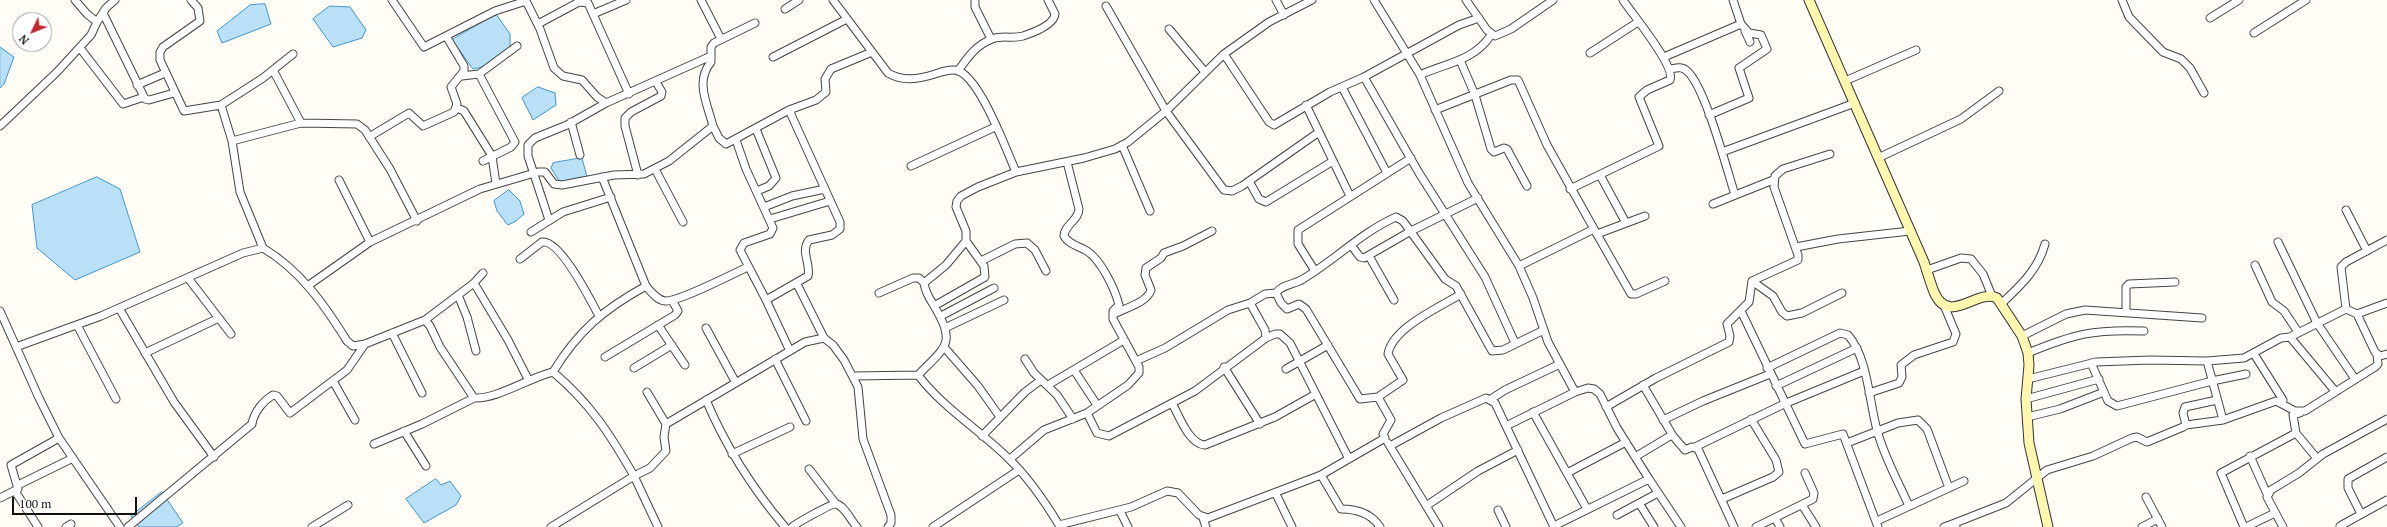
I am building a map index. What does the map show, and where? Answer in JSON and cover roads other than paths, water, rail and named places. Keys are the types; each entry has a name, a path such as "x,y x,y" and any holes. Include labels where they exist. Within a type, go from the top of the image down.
{"street":[{"path":"75,0 87,14 97,22"},
{"path":"0,126 80,48 91,35 103,13 115,0"},
{"path":"191,0 198,8 200,20 163,47 160,52 160,60 165,73 184,111 221,105 273,70 293,54"},
{"path":"392,0 424,47 495,11 525,0 538,24 550,60 558,72 563,76 582,80 597,97 606,102"},
{"path":"593,14 626,0"},
{"path":"701,0 721,39"},
{"path":"785,9 799,0"},
{"path":"833,0 888,73 896,78 920,78 952,70 958,71 973,82 1016,172"},
{"path":"958,71 971,52 991,40 1003,36 1023,36 1050,23 1055,14 1048,0"},
{"path":"1276,0 1284,14"},
{"path":"934,306 985,277 986,273 980,261 966,241 966,232 957,212 957,201 973,189 1016,172 1097,155 1122,145 1166,111 1224,54 1251,33 1312,0"},
{"path":"1374,0 1420,75 1435,110 1478,198 1518,266 1533,298 1544,330 1574,392"},
{"path":"1466,0 1491,35"},
{"path":"1420,75 1460,60 1480,48 1491,35 1501,35 1553,0"},
{"path":"1570,189 1659,146 1639,97 1648,90 1670,80 1670,69 1664,57 1623,0"},
{"path":"1733,0 1740,24 1750,42"},
{"path":"1809,0 1927,270 1934,292 1942,303 1956,334 1953,342 1908,358 1901,365 1902,377 1899,383 1869,393"},
{"path":"2122,0 2129,16 2163,52 2181,60 2190,68 2204,93"},
{"path":"2210,18 2239,0"},
{"path":"2254,33 2306,0"},
{"path":"974,1 991,40"},
{"path":"538,24 579,2 588,3 629,94"},
{"path":"1106,6 1166,111 1224,190 1232,191 1249,181 1319,132"},
{"path":"103,13 144,97 149,100 174,93"},
{"path":"1224,54 1272,125 1277,124 1306,105 1408,55 1459,25 1479,18"},
{"path":"773,57 847,19"},
{"path":"1590,53 1638,22"},
{"path":"755,23 721,39 712,45 711,62 702,74 702,80 713,126 722,142 726,144 736,140 789,110 816,100 826,92 825,79 831,69 872,52"},
{"path":"1664,57 1740,24"},
{"path":"1169,29 1205,72"},
{"path":"1709,115 1748,98 1739,68 1764,54 1767,46 1759,33 1752,34 1745,31"},
{"path":"446,36 464,66 462,76"},
{"path":"457,108 451,87 454,82 462,76 479,74 518,46"},
{"path":"80,48 123,104 144,97"},
{"path":"1845,81 1916,50"},
{"path":"549,220 535,173 528,156 528,145 535,138 571,122 606,102 629,94 711,56"},
{"path":"1460,60 1475,95 1491,149 1494,152 1504,148 1507,150 1527,186"},
{"path":"1670,69 1682,68 1690,74 1709,115 1735,195"},
{"path":"273,70 301,122"},
{"path":"137,85 165,73"},
{"path":"479,74 515,142 514,146 482,161"},
{"path":"1364,77 1410,158 1485,277 1516,343"},
{"path":"1435,110 1511,80 1520,82 1547,145 1570,189 1631,294 1636,294 1665,281"},
{"path":"638,175 625,126 625,118 631,112 661,96 662,92 656,82"},
{"path":"1342,87 1387,173"},
{"path":"1878,158 1961,119 1999,91"},
{"path":"1722,152 1855,103"},
{"path":"221,105 232,141 240,192 262,248 274,255 309,285 347,341 353,346 365,344 425,320 474,283 483,273"},
{"path":"1306,105 1350,196"},
{"path":"457,108 464,111 492,156 496,184"},
{"path":"369,137 409,113 422,126 450,115 457,108"},
{"path":"766,300 797,284 808,276 810,268 805,251 806,244 809,240 832,235 840,229 840,222 789,110"},
{"path":"232,141 301,122 357,124 369,137 417,221"},
{"path":"571,122 580,155"},
{"path":"309,285 370,242 417,221 464,196 496,184 535,173 545,172 557,185 572,185 602,177 638,175 655,169 713,126"},
{"path":"911,166 995,126"},
{"path":"756,129 776,178 769,186 757,191"},
{"path":"736,140 770,219 772,228 770,234 741,246 740,250 790,351"},
{"path":"1122,145 1150,210"},
{"path":"1713,204 1773,180 1777,173 1783,169 1830,154"},
{"path":"1314,271 1298,244 1298,230 1410,158"},
{"path":"1249,181 1259,198 1266,202 1334,161"},
{"path":"1010,459 1044,430 1087,413 1136,378 1139,367 1113,319 1113,314 1119,305 1098,260 1088,252 1072,244 1064,236 1066,229 1079,214 1067,162"},
{"path":"655,169 683,222"},
{"path":"1600,175 1626,223"},
{"path":"602,177 646,286 660,299 672,300 748,267"},
{"path":"339,180 370,242"},
{"path":"1752,281 1762,275 1798,260 1796,247 1773,180"},
{"path":"764,207 792,196 825,189"},
{"path":"531,232 549,220 569,210 611,197"},
{"path":"1351,245 1361,258 1369,256 1411,231 1478,198"},
{"path":"770,219 830,201"},
{"path":"2346,210 2367,251"},
{"path":"1518,266 1596,232 1645,216"},
{"path":"1136,361 1165,348 1228,310 1250,303 1265,294 1276,293 1282,287 1293,284 1396,217 1403,221 1411,231 1445,279 1453,282 1492,351 1503,350 1544,330"},
{"path":"1113,314 1140,302 1150,294 1152,290 1145,275 1146,268 1161,258 1164,253 1172,251 1212,230"},
{"path":"1796,247 1838,239 1910,231"},
{"path":"2346,309 2341,267 2346,262 2387,240"},
{"path":"924,283 946,265 966,241"},
{"path":"520,259 542,242 552,245 583,285 599,316"},
{"path":"2278,242 2317,323 2355,379"},
{"path":"980,261 1015,244 1027,243 1035,250 1046,270"},
{"path":"2001,304 2038,265 2045,244"},
{"path":"16,347 119,308 243,253 262,248"},
{"path":"1369,256 1394,300"},
{"path":"1927,270 1961,258 1971,259 1983,274 1992,296 2001,304 2022,336 2028,353 2026,398 2029,443 2048,527"},
{"path":"2255,265 2272,302 2284,311 2298,332"},
{"path":"188,278 230,334"},
{"path":"854,376 918,374 944,347 948,337 941,316 934,306 924,283 919,278 913,278 879,293"},
{"path":"1752,281 1773,296 1782,312 1787,316 1802,312 1842,293"},
{"path":"1606,407 1643,385 1727,344 1730,339 1727,324 1741,312 1751,297 1752,281"},
{"path":"2126,312 2126,287 2129,284 2175,282"},
{"path":"474,283 508,340 528,379"},
{"path":"797,284 824,338 833,345 854,376 860,397 863,439 889,504 891,523 888,527"},
{"path":"374,444 474,398 484,398 528,379 553,372 572,344 599,316 615,304 646,286"},
{"path":"941,316 994,288"},
{"path":"1276,293 1281,303 1287,309 1299,304 1306,308 1360,400 1378,397 1404,380 1388,354 1392,341 1418,320 1461,294"},
{"path":"458,295 467,317 476,351"},
{"path":"1942,303 1950,307 1958,306 1986,296 1992,296"},
{"path":"605,357 678,311 672,300"},
{"path":"945,328 1004,300"},
{"path":"1250,303 1265,330 1266,338"},
{"path":"2357,314 2387,303"},
{"path":"119,308 174,402 214,457"},
{"path":"2028,380 2092,363 2150,360 2207,361 2244,358 2254,354 2281,338 2290,337 2346,309"},
{"path":"2315,456 2296,433 2293,415 2300,413 2375,368 2378,364 2378,355 2357,314 2346,309"},
{"path":"0,311 3,325 16,347 59,438 120,527"},
{"path":"1741,312 1768,371 1805,444 1841,433 1847,443 1878,524 1910,506 1964,481"},
{"path":"2022,336 2055,319 2076,312 2126,312 2202,318"},
{"path":"145,353 219,318"},
{"path":"425,320 430,326 440,347 474,398"},
{"path":"77,325 116,400"},
{"path":"658,325 685,365"},
{"path":"706,328 736,383"},
{"path":"2028,353 2082,333 2114,330 2144,331"},
{"path":"392,333 422,393"},
{"path":"1663,420 1702,400 1768,371 1840,333 1848,335 1857,348 1864,371 1877,430 1891,468 1910,506"},
{"path":"1087,413 1097,433 1109,436 1172,404 1195,390 1224,367 1266,338 1275,334 1280,334 1290,343 1349,459"},
{"path":"2290,337 2335,391"},
{"path":"666,424 775,359 812,339 824,338"},
{"path":"1048,386 1124,340"},
{"path":"128,527 154,507 174,488 214,457 252,424 254,414 268,398 277,396 290,413 347,370 365,344"},
{"path":"634,368 672,345"},
{"path":"1286,369 1328,345"},
{"path":"944,347 978,386 1000,417"},
{"path":"1776,386 1857,348"},
{"path":"2254,354 2283,400"},
{"path":"2378,355 2387,354"},
{"path":"775,359 806,421"},
{"path":"1024,359 1041,380 1057,394 1073,419"},
{"path":"2207,361 2223,420"},
{"path":"2092,363 2108,401 2117,406 2212,381 2246,374"},
{"path":"1390,446 1478,400 1491,399 1505,390 1560,364"},
{"path":"1224,367 1260,424"},
{"path":"1074,370 1097,405"},
{"path":"1643,385 1673,436 1685,450 1695,447 1784,404 1864,371"},
{"path":"553,372 573,389 594,411 634,476 658,527"},
{"path":"918,374 941,401 1010,459 1058,526 1120,511 1168,491 1173,491 1183,496 1203,518 1206,527"},
{"path":"2026,398 2098,379"},
{"path":"982,436 1000,417 1041,380"},
{"path":"332,381 355,420"},
{"path":"1506,426 1574,392 1588,388 1594,389 1600,394 1635,457 1681,527"},
{"path":"551,527 634,476 650,468 666,451 664,438 666,424 647,392"},
{"path":"2027,417 2060,409 2104,392"},
{"path":"1172,404 1186,428 1201,445 1210,444 1260,424 1316,394"},
{"path":"1378,397 1391,420 1383,434 1439,527"},
{"path":"1491,399 1498,406 1554,527 1649,479"},
{"path":"706,400 732,454 766,505 785,527"},
{"path":"2186,425 2183,413 2185,407 2217,400"},
{"path":"1944,527 1955,525 2006,503 2046,470 2093,456 2132,438 2137,437 2147,442 2186,425 2223,420 2276,401 2300,413"},
{"path":"1533,412 1587,509"},
{"path":"1722,499 1773,477 1779,472 1776,460 1751,419"},
{"path":"2267,494 2305,469 2323,454 2387,419"},
{"path":"1847,443 1877,430 1909,420 1921,421 1926,429 1949,488"},
{"path":"732,454 790,427"},
{"path":"404,431 426,466"},
{"path":"2275,513 2245,527 2221,473 2250,456 2296,433"},
{"path":"1635,457 1666,437 1673,436"},
{"path":"38,527 17,488 11,465 59,438"},
{"path":"1203,518 1219,516 1321,475 1385,438"},
{"path":"1567,473 1626,442"},
{"path":"1695,447 1700,452 1734,527"},
{"path":"1426,506 1478,471 1518,450"},
{"path":"2250,456 2275,513 2283,527"},
{"path":"2361,514 2348,488 2348,479 2387,457"},
{"path":"0,498 73,458"},
{"path":"809,469 836,504 841,507 857,527"},
{"path":"933,527 1019,470"},
{"path":"1756,527 1802,505 1814,496 1805,473"},
{"path":"1321,475 1341,509 1354,509 1370,516 1380,527"},
{"path":"1617,515 1658,493"},
{"path":"1276,494 1292,527"},
{"path":"2146,498 2162,527"},
{"path":"2331,527 2340,527 2387,500"},
{"path":"1639,503 1654,527"},
{"path":"792,527 816,515 831,504 836,504"},
{"path":"312,527 348,505"},
{"path":"1802,505 1816,527"},
{"path":"1498,510 1506,527"},
{"path":"1120,511 1128,527"},
{"path":"1775,518 1780,527"},
{"path":"2142,527 2158,519"}],"water":[{"path":"265,4 271,24 222,43 217,31 250,5"},
{"path":"330,6 350,7 366,30 362,38 333,47 313,19"},
{"path":"496,14 510,34 510,48 482,67 473,69 452,40"},
{"path":"0,47 14,57 4,84 0,88"},
{"path":"538,87 555,93 556,105 533,120 522,98"},
{"path":"582,158 587,177 575,182 559,181 551,168 553,163"},
{"path":"97,177 120,189 140,252 75,280 37,248 32,205"},
{"path":"509,190 520,201 524,214 516,221 508,225 497,211 494,201"},
{"path":"436,479 441,485 450,481 461,496 456,505 424,523 406,499"},
{"path":"162,492 183,523 176,527 139,527 131,516"}]}
